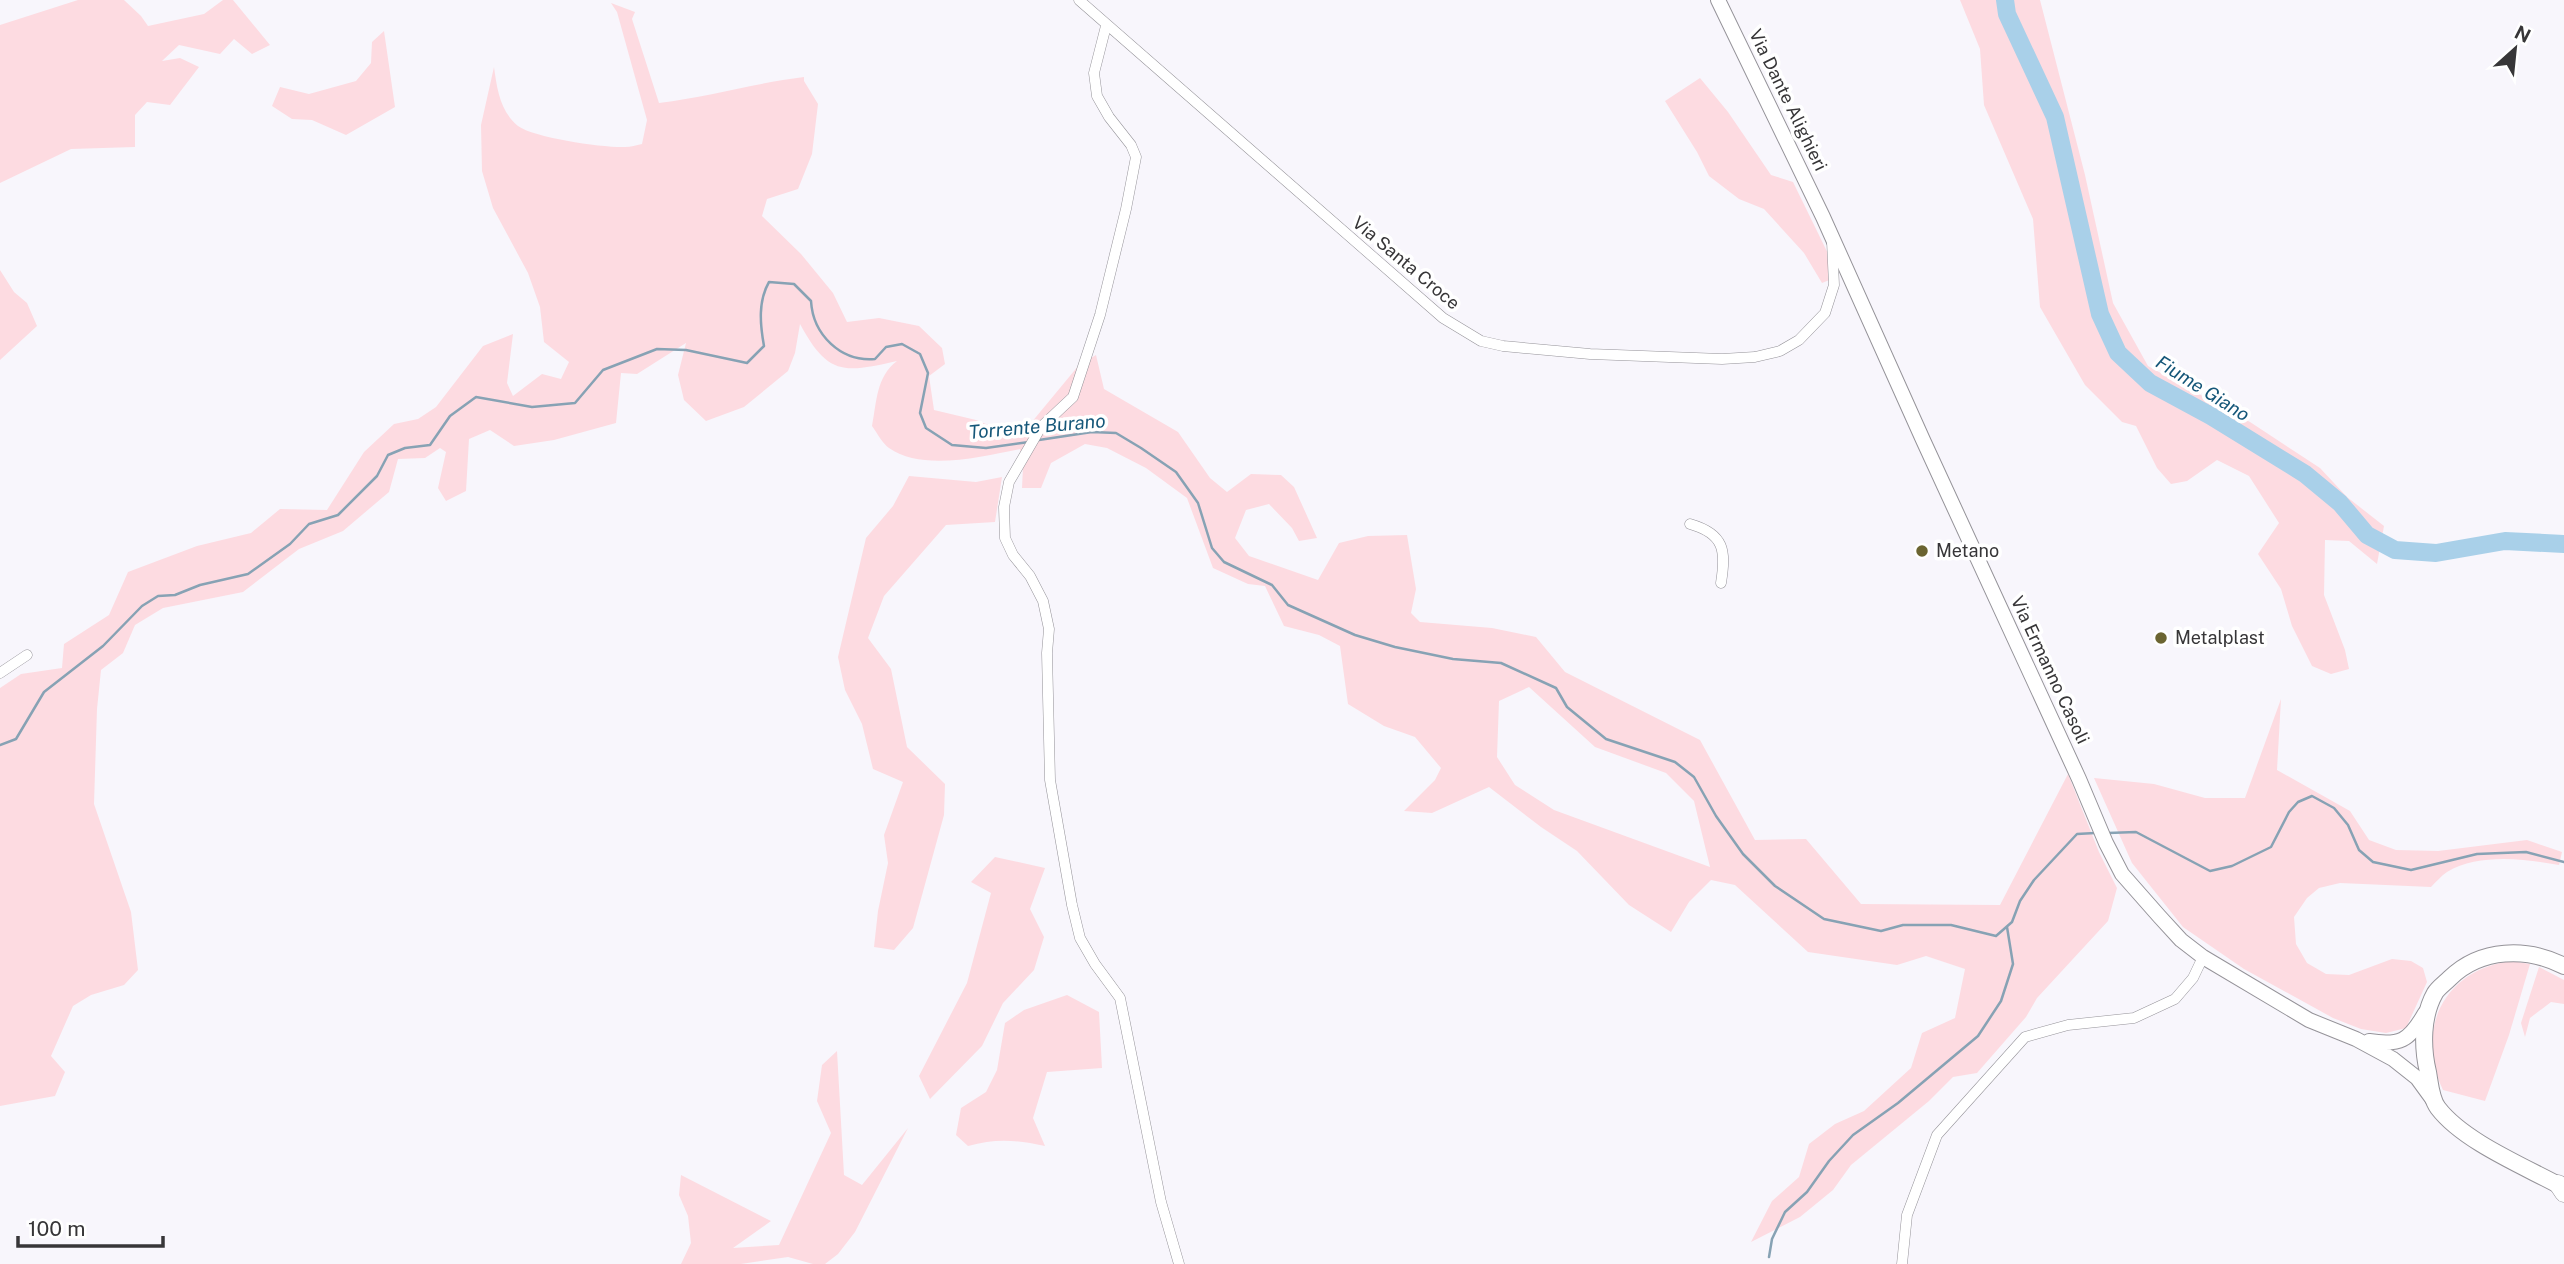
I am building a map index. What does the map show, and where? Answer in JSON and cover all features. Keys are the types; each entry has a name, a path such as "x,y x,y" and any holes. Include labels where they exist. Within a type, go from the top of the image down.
{"main road":[{"name":"Via Dante Alighieri","path":"1718,0 1824,217"},
{"name":"Via Ermanno Casoli","path":"1824,217 2122,874 2181,940 2203,957 2309,1020 2356,1039 2393,1059 2412,1073 2463,1133 2562,1188"},
{"name":"Via Ermanno Casoli","path":"2356,1039 2388,1044 2403,1041 2417,1028 2436,991 2458,970 2477,959 2495,954 2521,952 2557,963"},
{"name":"Via Ermanno Casoli","path":"2431,1003 2424,1033 2424,1054 2435,1103"}],"street":[{"name":"Via Santa Croce","path":"1079,0 1443,318 1481,341 1503,346 1590,354 1722,359 1755,357 1780,351 1799,340 1825,313 1834,285 1832,237"},
{"path":"1106,26 1094,73 1097,96 1109,117 1131,145 1136,157 1126,209 1100,315 1073,397 1041,427 1009,482 1004,507 1004,538 1013,555 1030,576 1043,601 1049,629 1049,780 1072,905 1080,938 1120,998 1161,1202 1179,1264"},
{"path":"1690,524 1707,530 1716,537 1721,546 1725,559 1721,583"},
{"path":"0,673 27,655"},
{"path":"1902,1264 1907,1215 1937,1135 2025,1037 2068,1026 2134,1018 2175,999 2193,978 2203,957"}],"shaded area":[{"path":"78,0 124,0 148,26 204,14 223,0 233,0 270,45 252,54 234,39 220,54 179,45 162,61 180,58 199,67 170,105 147,102 135,115 135,147 71,149 0,183 0,25"},
{"path":"1960,0 2040,0 2085,175 2113,303 2148,366 2250,422 2320,468 2347,497 2384,526 2377,564 2349,541 2325,540 2324,595 2345,650 2349,669 2331,674 2312,666 2292,626 2281,589 2258,554 2279,523 2249,476 2217,460 2187,481 2171,484 2157,468 2136,426 2122,422 2085,385 2040,307 2033,219 1984,105 1980,49"},
{"path":"611,3 635,12 632,19 659,103 804,77 818,104 812,154 798,189 767,199 762,216 801,254 833,293 847,322 879,318 919,326 942,348 945,364 929,376 934,410 976,420 1008,433 1031,423 1079,365 1096,355 1104,389 1178,432 1210,478 1227,492 1251,474 1281,475 1294,487 1317,538 1299,541 1292,528 1269,504 1246,510 1235,538 1249,556 1318,580 1339,543 1368,536 1407,535 1416,589 1411,613 1420,622 1492,628 1536,637 1565,672 1700,740 1755,840 1806,839 1861,904 2000,905 2068,774 2099,852 2117,888 2108,921 2037,998 2026,1017 1977,1073 1953,1077 1929,1101 1851,1165 1833,1190 1800,1217 1751,1242 1772,1201 1799,1177 1809,1144 1835,1124 1864,1111 1911,1068 1922,1033 1955,1018 1965,969 1926,956 1897,965 1808,952 1735,885 1711,880 1689,902 1671,932 1629,905 1577,851 1489,787 1432,813 1404,811 1435,780 1441,768 1415,737 1384,726 1348,704 1340,646 1319,635 1284,626 1265,586 1248,584 1213,568 1187,498 1146,468 1107,448 1085,444 1051,463 1041,488 1022,488 1020,449 936,461 903,455 887,446 872,426 881,382 897,361 863,368 839,366 829,362 820,353 800,324 795,353 788,371 744,407 706,421 684,400 678,375 686,343 637,374 621,373 616,423 554,440 514,446 490,430 469,439 466,491 446,501 438,488 446,452 440,448 425,458 398,459 389,492 343,531 299,549 243,592 163,608 135,625 123,653 101,670 94,804 131,912 138,970 124,985 91,995 73,1006 51,1056 65,1072 55,1096 0,1106 0,688 21,674 62,668 64,644 109,615 128,572 197,546 251,533 280,509 327,510 364,452 394,424 418,419 436,407 483,346 513,334 507,383 513,396 542,374 561,379 569,362 544,342 540,307 528,273 493,208 482,171 481,125 494,67 503,107 518,126 554,138 602,146 627,147 642,144 647,120 617,12","holes":["1529,687 1595,747 1666,773 1694,801 1710,867 1554,810 1515,785 1497,757 1499,701"]},
{"path":"384,31 395,107 346,135 312,120 292,119 272,106 280,87 309,94 356,81 371,63 372,42"},
{"path":"1700,78 1728,112 1771,175 1793,182 1839,276 1822,283 1804,253 1764,209 1739,199 1709,176 1665,101"},
{"path":"0,270 14,292 27,303 37,326 0,360"},
{"path":"909,476 976,482 1002,477 995,522 946,525 884,596 868,638 891,669 907,747 945,784 944,815 913,928 894,950 874,947 888,863 884,835 903,782 873,769 862,724 845,690 838,657 866,538 893,506"},
{"path":"2281,699 2277,770 2350,811 2369,840 2396,850 2438,851 2527,840 2562,852 2559,865 2488,860 2473,862 2447,872 2431,887 2340,883 2319,888 2307,898 2294,917 2296,944 2307,963 2326,974 2349,975 2392,959 2411,961 2423,968 2427,982 2406,1028 2386,1033 2361,1029 2333,1018 2244,969 2183,927 2132,863 2094,778 2154,784 2205,798 2245,798"},
{"path":"995,857 1045,868 1030,909 1044,937 1034,970 1003,1003 982,1046 930,1099 919,1076 967,983 991,893 971,882"},
{"path":"2511,961 2530,964 2509,1035 2485,1101 2443,1090 2435,1068 2432,1046 2434,1025 2441,1006 2452,990 2468,977 2487,967"},
{"path":"2539,967 2564,980 2564,1004 2551,1002 2530,1018 2525,1037 2521,1023"},
{"path":"1067,995 1099,1012 1102,1068 1047,1072 1033,1118 1045,1146 1006,1141 968,1146 956,1135 961,1108 986,1092 997,1070 1005,1023 1024,1010"},
{"path":"837,1051 844,1175 862,1185 908,1128 855,1232 838,1254 825,1264 813,1264 788,1257 741,1264 681,1264 691,1243 688,1216 679,1195 681,1175 771,1221 733,1248 779,1245 831,1133 817,1101 822,1065"}],"waterway":[{"name":"Fiume Giano","path":"2005,0 2007,14 2055,117 2100,314 2118,353 2150,383 2211,416 2305,474 2340,503 2367,535 2395,550 2436,553 2505,541 2564,544"},
{"name":"Torrente Burano","path":"0,745 16,739 44,692 103,646 142,606 158,596 175,595 200,585 248,574 290,544 309,524 338,515 377,476 388,455 405,448 430,445 450,416 476,397 532,407 575,403 603,370 657,349 686,350 747,363 764,346 761,313 765,289 769,282 794,284 811,301 817,325 823,335 840,351 863,359 875,359 886,347 902,344 920,354 928,373 920,413 926,428 952,445 986,448 1029,442"},
{"name":"Torrente Burano","path":"1039,440 1092,432 1116,433 1141,448 1176,472 1198,503 1212,548 1224,562 1272,585 1288,605 1355,635 1395,647 1453,659 1501,663 1556,688 1567,707 1606,739 1675,762 1694,777 1716,816 1743,854 1775,886 1824,919 1881,931 1903,925 1951,925 1996,936 2012,922 2020,901 2034,880 2077,834 2095,833"},
{"name":"Torrente Burano","path":"2108,833 2136,832 2210,871 2232,866 2271,847 2289,812 2298,802 2312,796 2334,808 2348,825 2359,850 2373,862 2411,870 2477,854 2526,852 2564,862"},
{"path":"1769,1257 1772,1239 1785,1212 1807,1192 1829,1161 1853,1135 1898,1103 1978,1036 2001,1001 2013,964 2007,927"}],"place":[{"name":"Metano","path":"1922,551"},
{"name":"Metalplast","path":"2161,638"}]}
